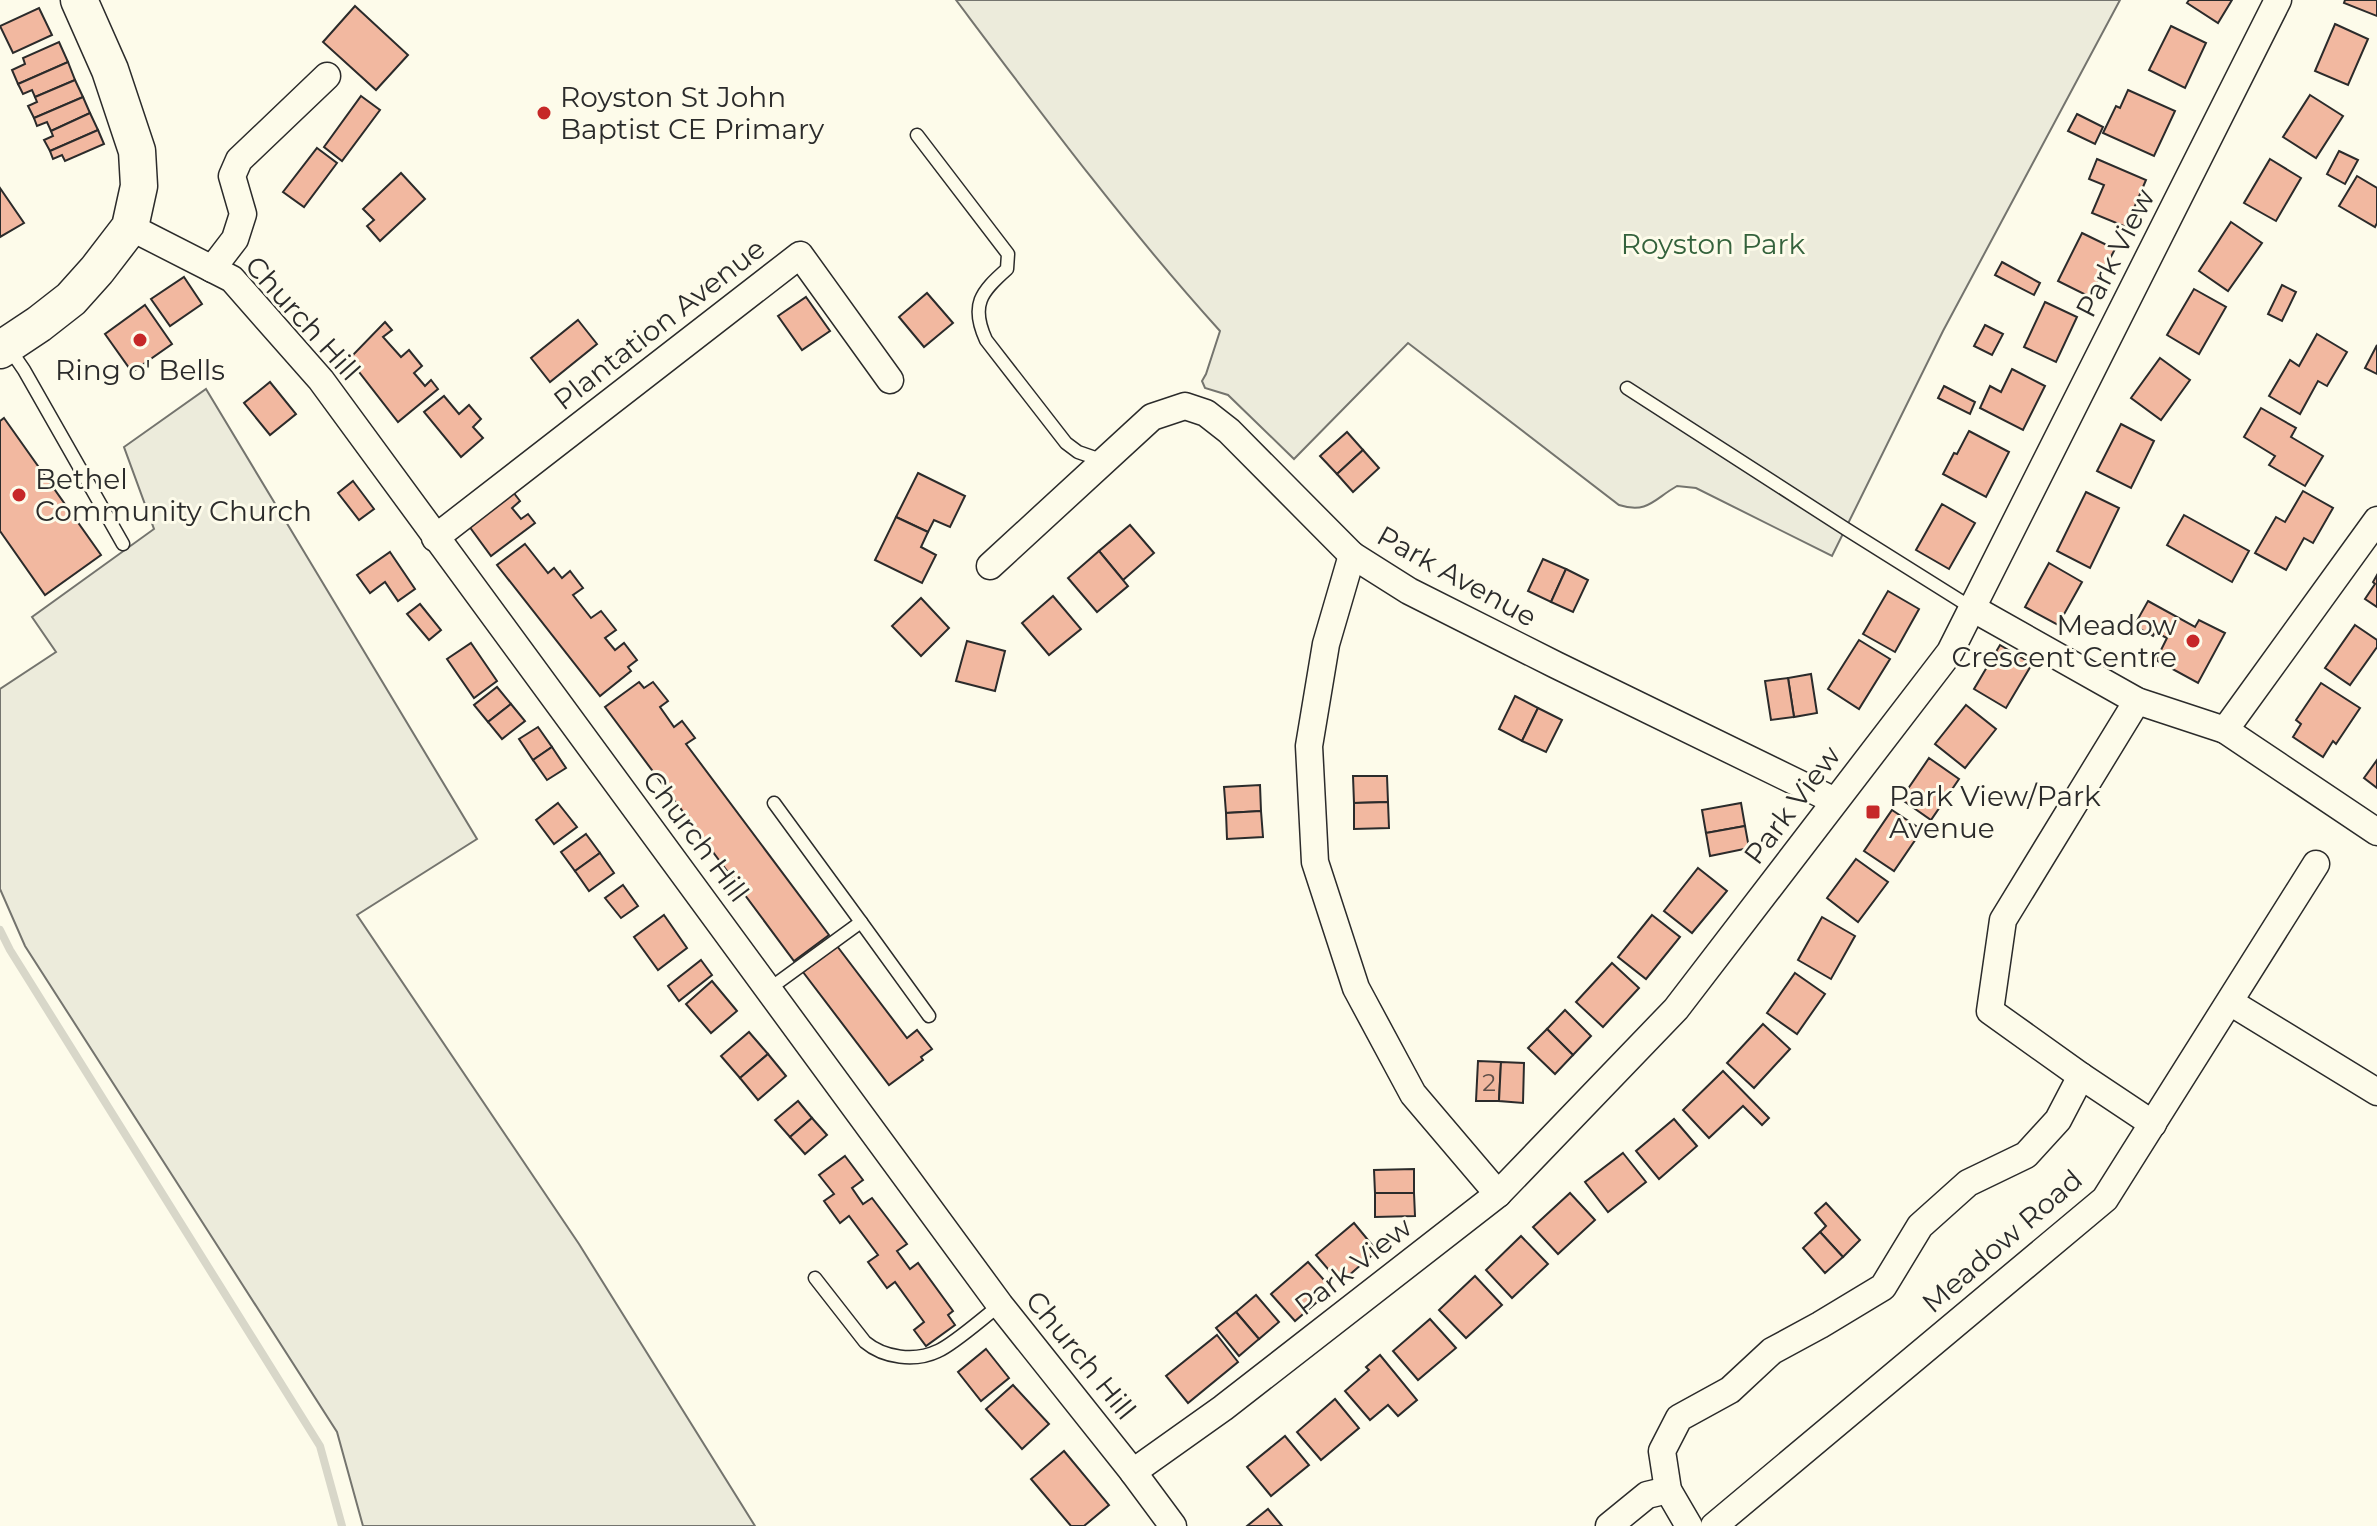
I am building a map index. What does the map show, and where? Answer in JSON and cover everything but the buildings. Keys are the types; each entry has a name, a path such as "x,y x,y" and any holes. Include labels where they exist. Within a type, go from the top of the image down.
{"main road":[{"path":"4,348 71,299 130,227 139,186 137,151 110,70 79,0"}],"street":[{"name":"Park View","path":"1133,1472 1223,1408 1498,1194 1676,1009 1950,652 2278,0"},
{"path":"212,269 235,239 243,214 232,176 239,160 327,76"},
{"name":"Church Hill","path":"130,227 232,279 321,380 1000,1305 1173,1526"},
{"name":"Plantation Avenue","path":"435,538 800,255 890,380"},
{"name":"Park Avenue","path":"990,566 1152,417 1185,406 1206,413 1229,431 1352,555 1409,591 1835,801"},
{"path":"2225,730 2377,520"},
{"path":"1352,555 1326,644 1309,746 1315,862 1356,988 1413,1094 1498,1194"},
{"path":"1972,608 2137,701 2225,730 2377,832"},
{"path":"2137,701 2003,920 1990,1011 2153,1124"},
{"name":"Meadow Road","path":"1714,1526 2105,1199 2316,864"},
{"path":"2230,1002 2377,1092"},
{"path":"1689,1526 1668,1490 1662,1451 1679,1418 1730,1390 1772,1351 1883,1287 1920,1226 1968,1183 2026,1155 2058,1120 2081,1076"},
{"path":"1609,1526 1647,1495 1668,1490"}],"lane":[{"path":"917,135 1008,254 1007,269 987,287 978,305 978,323 986,340 1066,443 1078,452 1104,461"},
{"path":"4,348 24,370 123,544"},
{"path":"1627,388 1972,608"},
{"path":"774,803 929,1016"},
{"path":"769,989 861,922"},
{"path":"815,1278 865,1342 872,1348 905,1357 939,1351 1000,1305"}],"green space":[{"name":"Royston Park","path":"956,0 2120,0 1943,331 1832,556 1696,488 1677,486 1637,508 1619,505 1408,343 1294,459 1228,395 1205,388 1202,381 1220,331 1117,210"},
{"path":"206,389 477,839 357,915 579,1244 755,1526 363,1526 337,1432 25,946 0,889 0,689 56,652 32,617 154,529 124,447"}],"waterway":[{"path":"0,930 320,1446 342,1526"}],"place":[{"name":"Royston St John Baptist CE Primary","path":"544,113"},
{"name":"Ring o' Bells","path":"140,340"},
{"name":"Bethel Community Church","path":"19,495"},
{"name":"Meadow Crescent Centre","path":"2193,641"},
{"name":"Park View/Park Avenue","path":"1873,812"}]}
